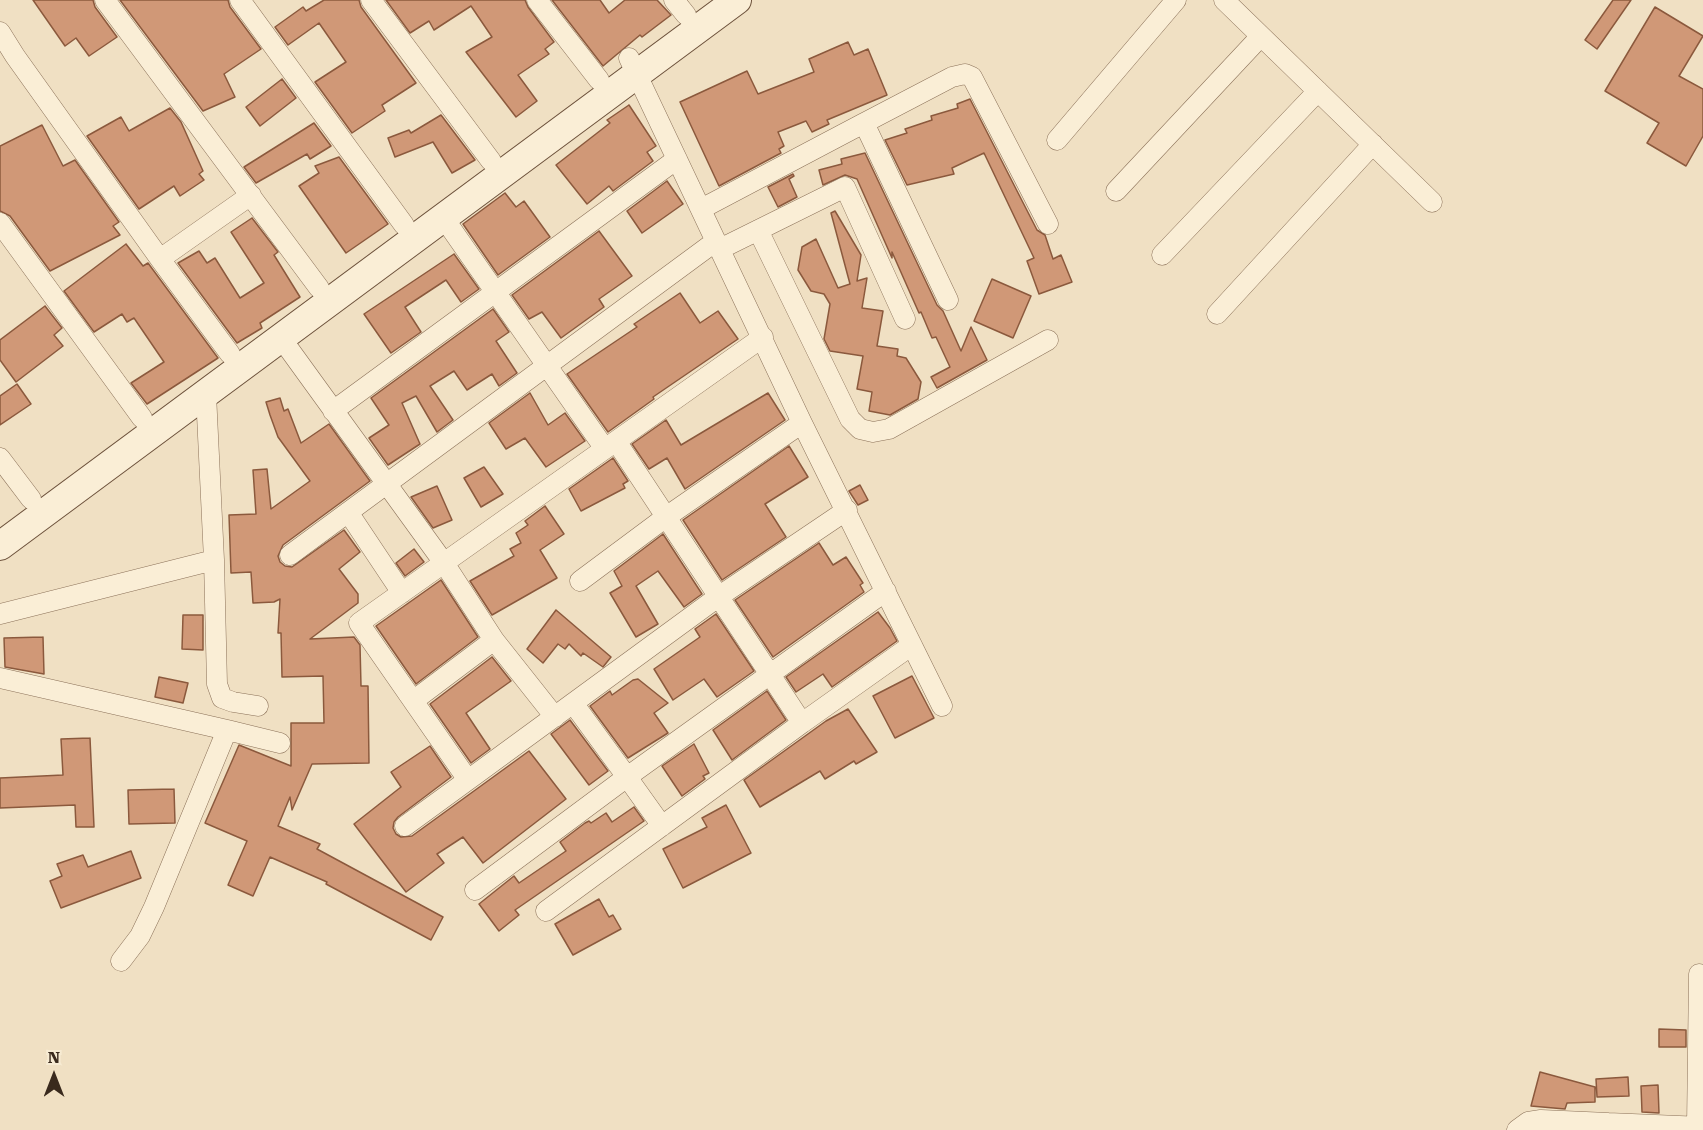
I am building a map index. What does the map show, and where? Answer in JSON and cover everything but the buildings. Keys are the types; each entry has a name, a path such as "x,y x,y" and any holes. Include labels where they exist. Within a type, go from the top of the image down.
{"main road":[{"path":"0,546 443,217 632,66 737,0"},
{"path":"0,522 599,80 632,66 688,5"}],"street":[{"path":"105,0 319,288"},
{"path":"240,0 404,225"},
{"path":"371,0 491,161"},
{"path":"537,0 599,80"},
{"path":"1057,140 1176,0"},
{"path":"1224,0 1432,202"},
{"path":"0,32 230,354"},
{"path":"1116,191 1261,36"},
{"path":"632,66 802,423 942,706"},
{"path":"701,209 952,76 965,74 972,76 1048,224"},
{"path":"1162,255 1318,91"},
{"path":"864,123 948,300"},
{"path":"1216,315 1373,144"},
{"path":"333,411 676,159"},
{"path":"290,555 548,365 718,245 758,230 845,187 905,319"},
{"path":"160,259 251,195"},
{"path":"443,217 548,365 666,517 802,723"},
{"path":"0,223 142,418"},
{"path":"758,230 850,418 860,429 873,432 889,429 1048,340"},
{"path":"468,780 359,623 763,337"},
{"path":"280,338 444,563 494,640 555,717"},
{"path":"206,394 217,684 222,698 258,706"},
{"path":"580,581 666,517 802,423"},
{"path":"0,458 31,499"},
{"path":"405,826 718,597 847,510"},
{"path":"348,512 402,592"},
{"path":"0,614 214,560"},
{"path":"475,890 627,777 886,591"},
{"path":"413,701 494,640"},
{"path":"546,911 912,645"},
{"path":"0,678 280,743"},
{"path":"573,703 662,826"},
{"path":"121,962 140,936 154,907 227,730"},
{"path":"1517,1130 1528,1122 1541,1120 1561,1125 1700,1126 1699,974"}]}
